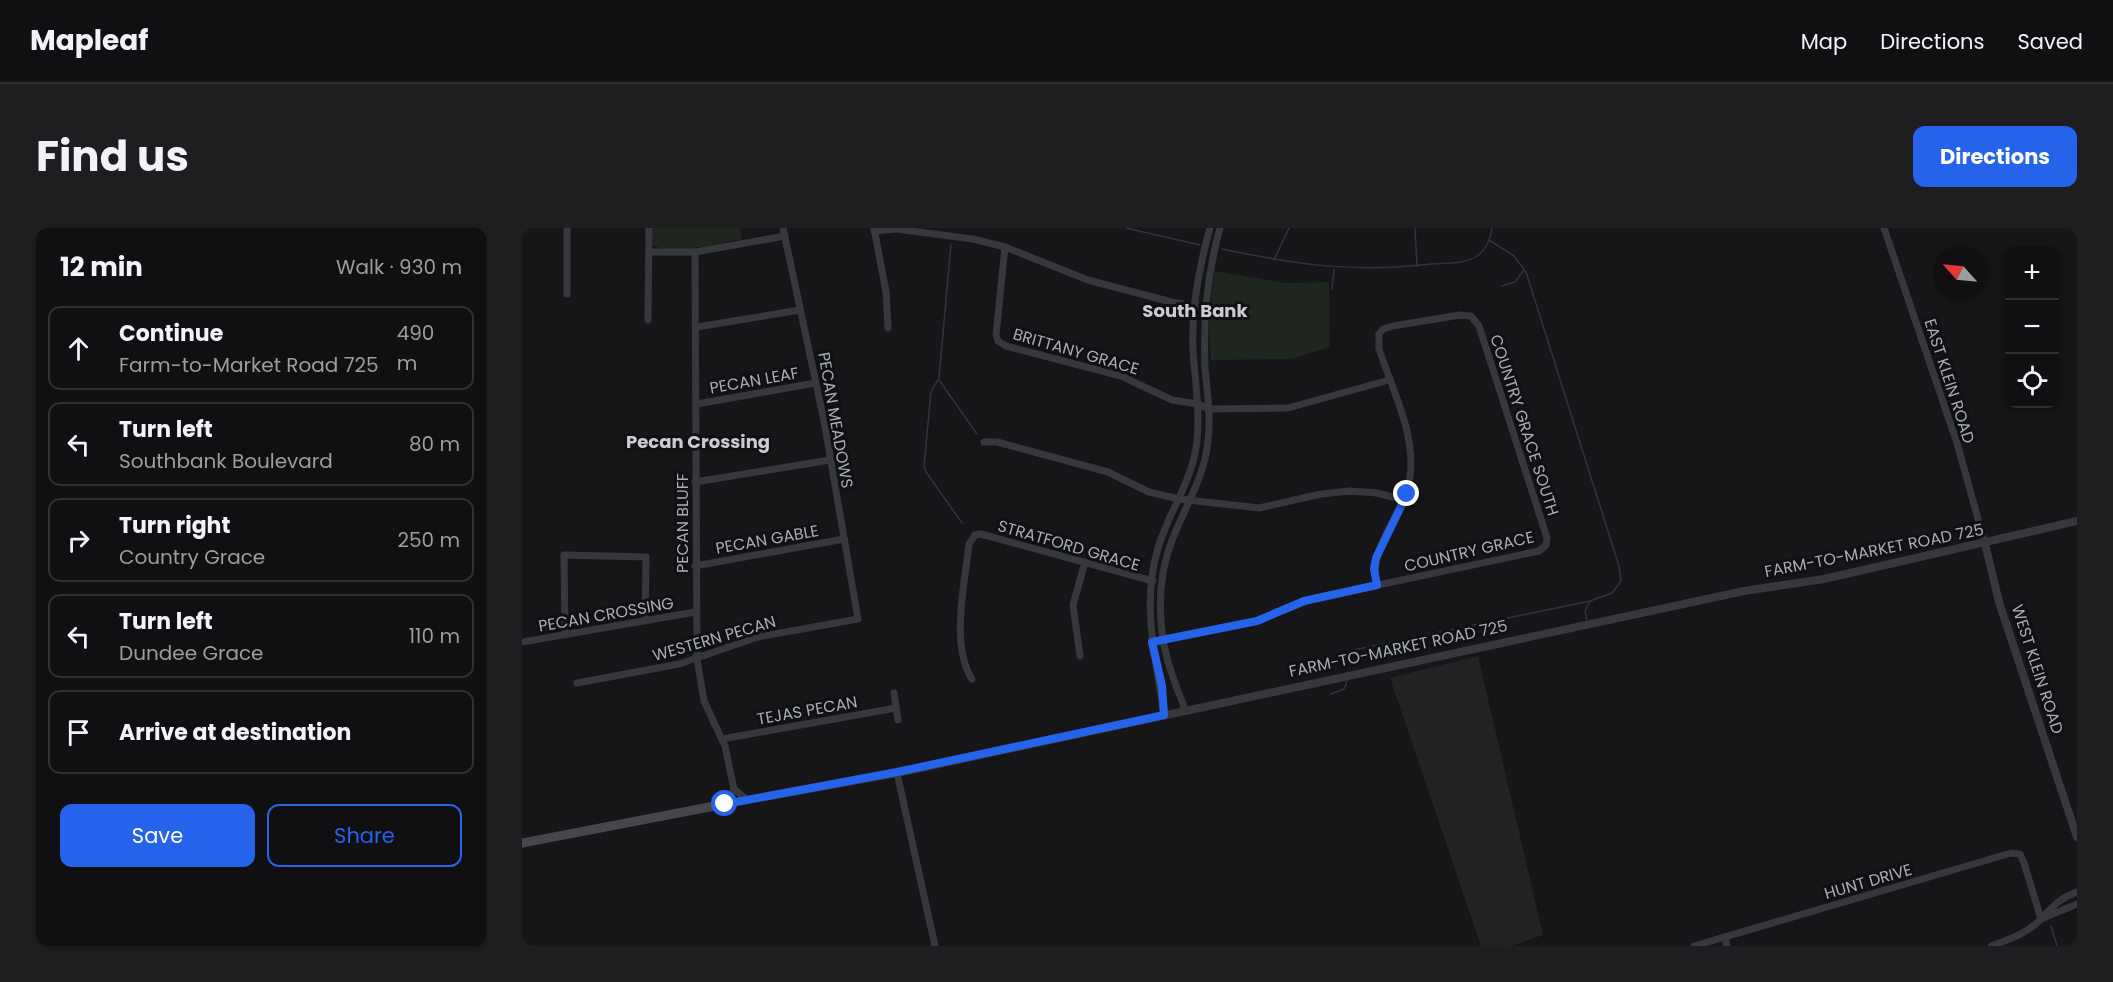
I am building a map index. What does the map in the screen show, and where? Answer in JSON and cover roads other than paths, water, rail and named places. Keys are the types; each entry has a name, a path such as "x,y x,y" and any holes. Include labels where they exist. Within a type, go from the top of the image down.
{"main road":[{"path":"522,843 725,804"}],"street":[{"path":"567,228 567,294"},
{"path":"648,320 649,228"},
{"path":"888,328 886,292 874,229 889,228 952,235 1005,248 1075,276 1174,303 1205,307"},
{"path":"1164,715 1162,686 1152,642 1149,609 1151,581 1160,540 1179,499 1197,444 1198,404 1193,350 1195,306 1200,264 1210,228"},
{"path":"1185,710 1175,683 1161,618 1161,582 1173,536 1192,499 1206,459 1209,410 1204,349 1205,307 1209,274 1220,228"},
{"name":"EAST KLEIN ROAD","path":"1884,228 1956,443 1985,544"},
{"path":"649,252 695,252 784,232"},
{"name":"PECAN MEADOWS","path":"784,232 831,460 858,619"},
{"name":"BRITTANY GRACE","path":"1005,248 998,341 1006,346 1130,378 1172,400 1198,404 1209,410"},
{"name":"PECAN BLUFF","path":"695,252 697,659 704,701 722,738 734,789"},
{"path":"697,327 800,310"},
{"name":"COUNTRY GRACE SOUTH","path":"1389,380 1379,346 1380,332 1393,326 1460,315 1471,316 1479,326 1547,538 1546,544"},
{"path":"1209,410 1288,408 1389,380 1410,449 1410,477 1404,500 1376,558 1374,569 1377,585"},
{"name":"PECAN LEAF","path":"696,404 815,383"},
{"path":"984,442 997,442 1108,472 1149,492 1234,507 1268,507 1321,494 1350,491 1377,493 1404,500"},
{"path":"695,482 831,460"},
{"name":"FARM-TO-MARKET ROAD 725","path":"725,804 897,772 1659,608 1744,591 1824,579 1985,544 2077,521"},
{"name":"STRATFORD GRACE","path":"972,679 964,661 961,633 971,538 981,534 1161,582"},
{"name":"PECAN GABLE","path":"695,566 843,540"},
{"name":"COUNTRY GRACE","path":"1152,642 1257,621 1304,601 1539,551 1546,544"},
{"name":"WEST KLEIN ROAD","path":"1985,544 1999,602 2077,837"},
{"path":"565,635 564,555 646,557 645,621"},
{"path":"1080,656 1072,605 1085,562"},
{"name":"PECAN CROSSING","path":"522,642 695,612"},
{"name":"WESTERN PECAN","path":"577,683 662,668 697,659 758,637 858,619"},
{"path":"1162,686 1175,683"},
{"path":"894,693 898,720"},
{"name":"TEJAS PECAN","path":"722,738 896,708"},
{"path":"897,772 934,946"},
{"path":"725,804 734,789 746,799"},
{"name":"HUNT DRIVE","path":"1694,946 2011,854 2020,854 2041,919"},
{"path":"2041,919 2055,902 2077,892"},
{"path":"1991,946 2018,936 2041,919 2077,904"},
{"path":"1725,937 1727,946"}],"waterway":[{"path":"1126,228 1200,245"},
{"path":"1274,260 1289,228"},
{"path":"1415,228 1417,266"},
{"path":"1222,249 1326,266 1403,267 1472,259 1488,244 1492,228"},
{"path":"1344,668 1343,657 1353,650 1590,601 1612,593 1621,581 1619,566 1526,272 1514,256 1489,240"},
{"path":"951,244 939,378 931,392 924,466 962,523"},
{"path":"1332,289 1334,269"},
{"path":"1502,286 1515,282 1524,270"},
{"path":"939,380 977,434"},
{"path":"1587,620 1585,611 1590,601"},
{"path":"1331,694 1344,689 1347,681"},
{"path":"2051,926 2057,946"}],"district":[{"name":"South Bank","path":"1195,311"},
{"name":"Pecan Crossing","path":"698,442"}]}
